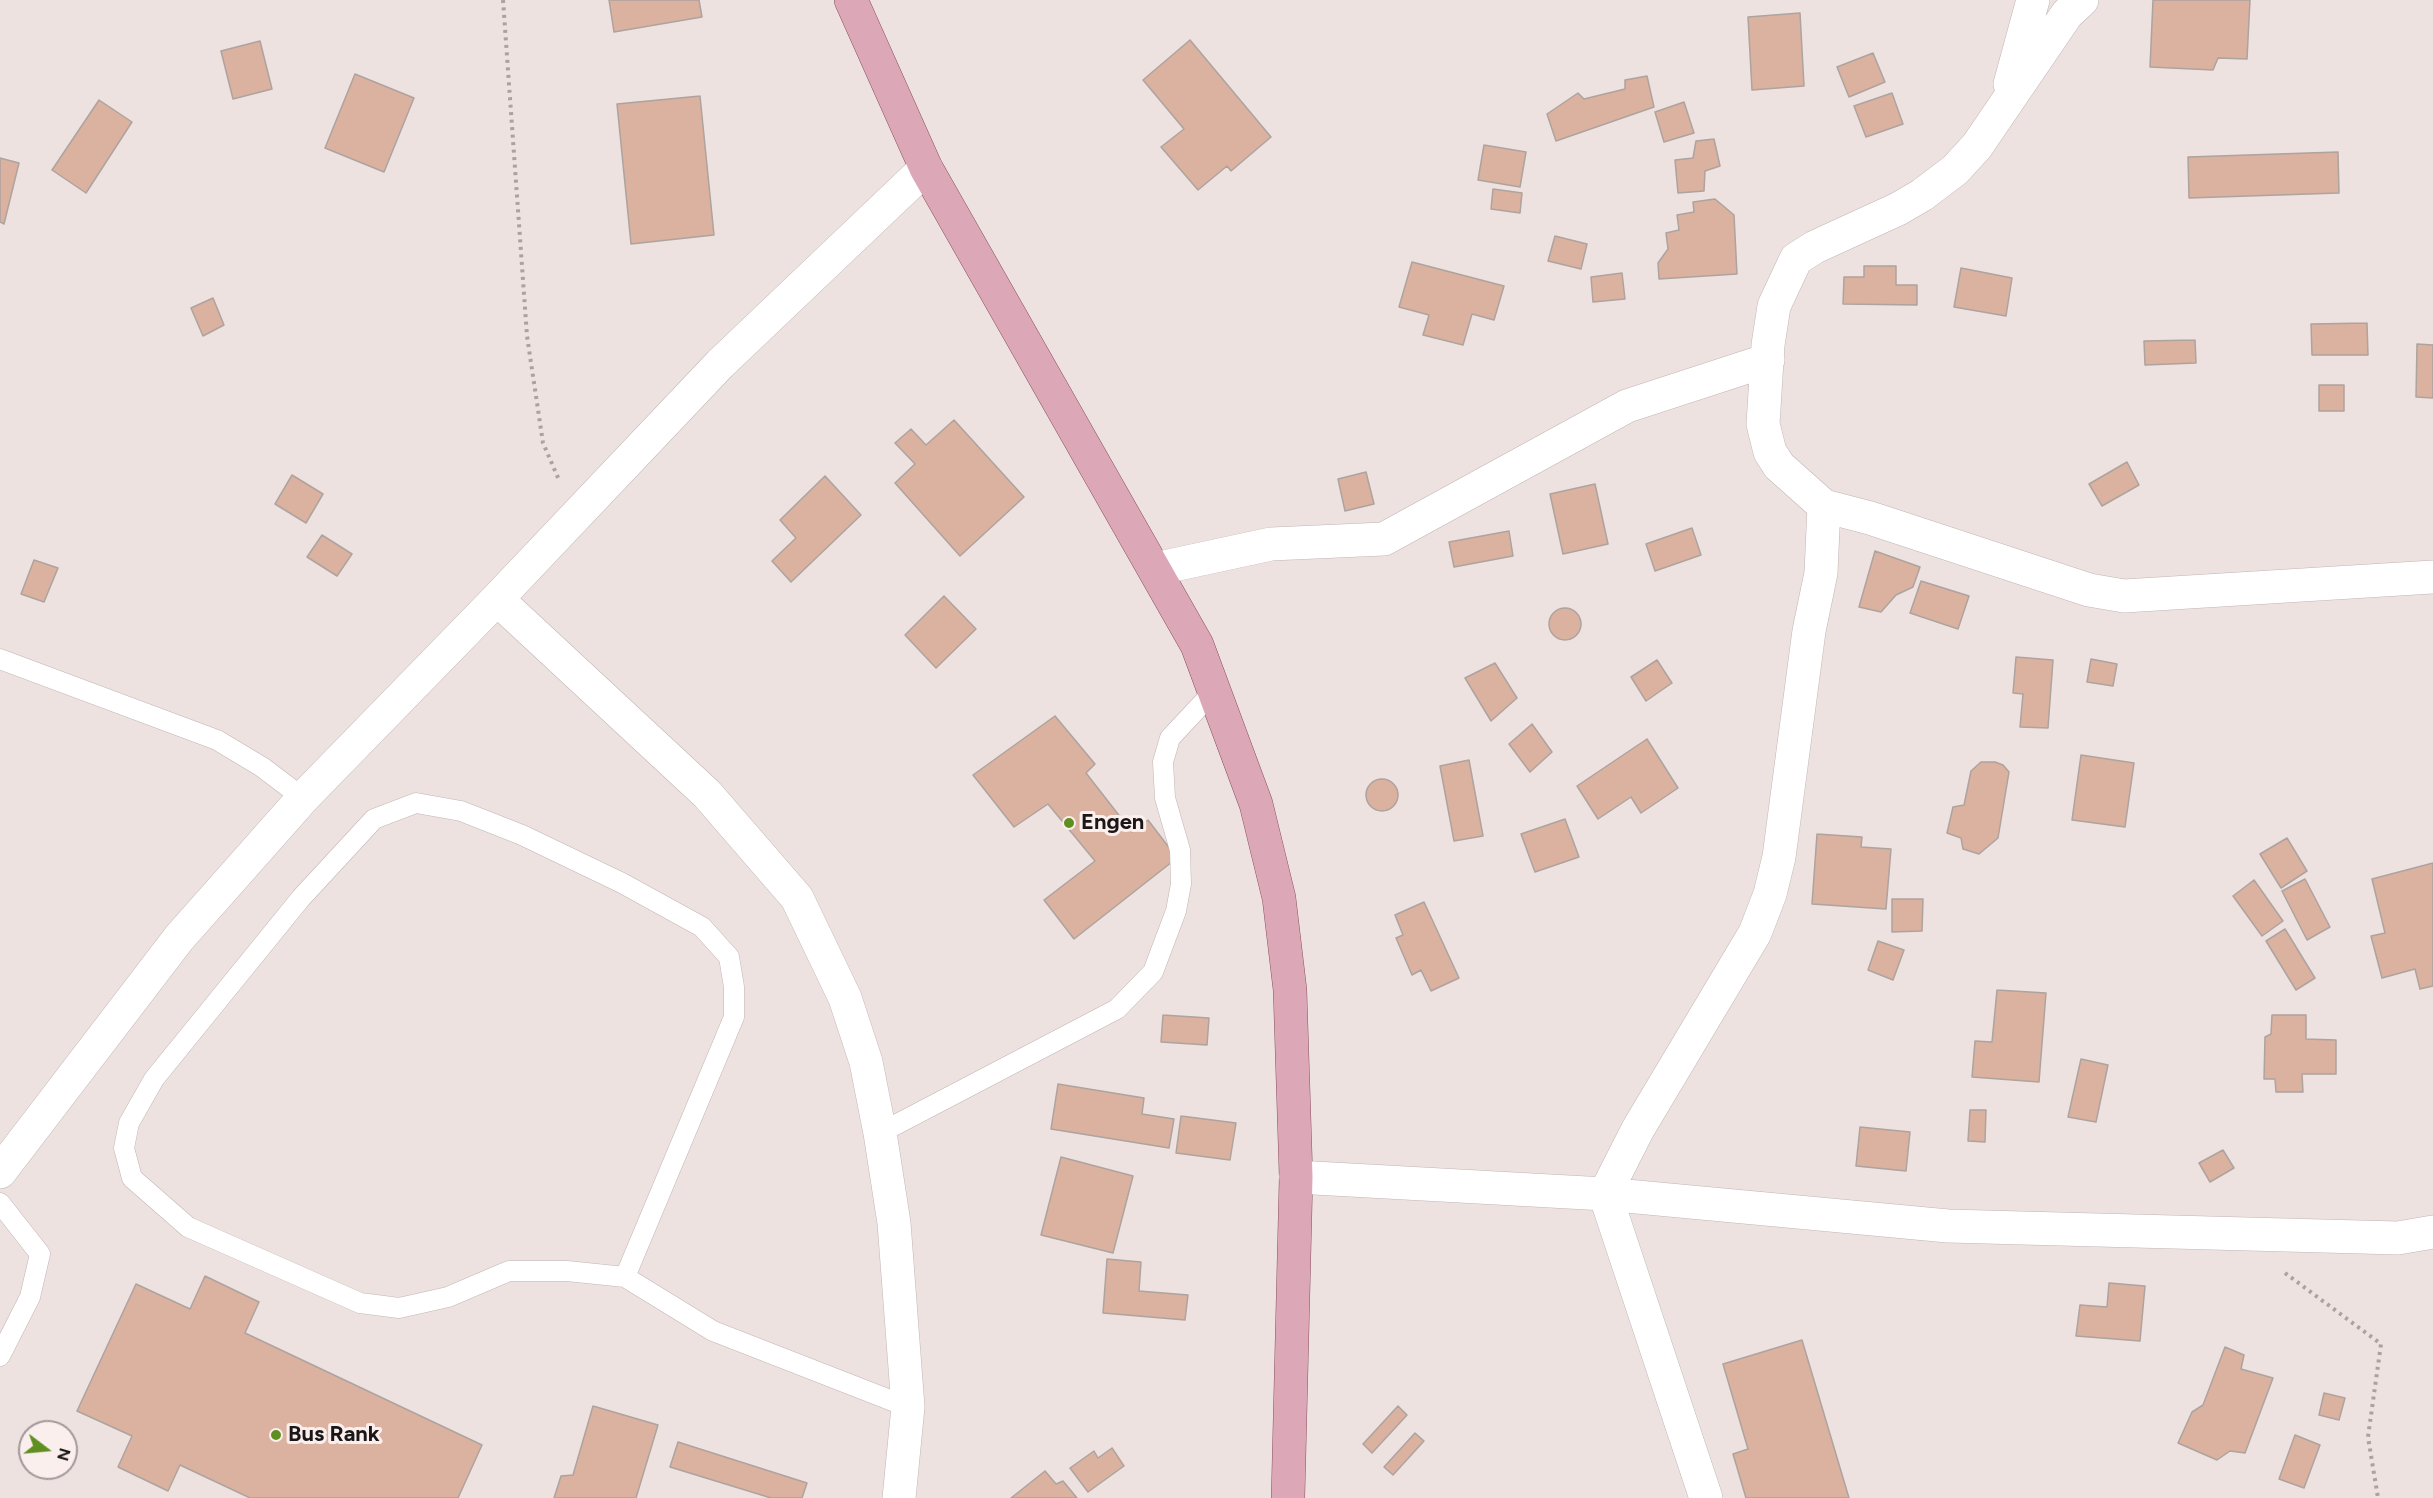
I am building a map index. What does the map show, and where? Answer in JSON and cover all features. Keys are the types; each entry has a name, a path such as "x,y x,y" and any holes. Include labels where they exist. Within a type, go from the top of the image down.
{"main road":[{"path":"851,0 926,168 1197,645 1256,804 1279,898 1290,990 1296,1177 1288,1498"}],"street":[{"path":"2004,106 2033,0"},
{"path":"2082,0 2067,14 1977,146 1955,170 1922,195 1898,209 1815,247 1797,259 1774,306 1763,424 1770,452 1779,466 1824,506 1870,518 2089,590 2124,596 2433,577"},
{"path":"0,1172 178,938 303,798 497,599 720,364 926,168"},
{"path":"1155,569 1271,544 1384,539 1627,406 1768,360"},
{"path":"1706,1498 1605,1194 1638,1129 1755,933 1770,894 1779,857 1809,631 1821,573 1824,506"},
{"path":"497,599 707,794 797,898 845,998 866,1062 894,1223 908,1407 899,1498"},
{"path":"1296,1177 1605,1194 1948,1226 2398,1238 2433,1232"}],"lane":[{"path":"0,659 217,740 262,766 303,798"},
{"path":"880,1132 1117,1009 1153,972 1176,911 1180,884 1180,850 1165,798 1163,762 1170,738 1214,691"},
{"path":"625,1277 734,1017 734,987 729,957 702,927 622,883 522,835 461,811 416,803 374,819 302,898 154,1079 129,1123 124,1148 132,1178 188,1227 360,1303 399,1308 448,1297 509,1271 567,1271 625,1277 712,1331 908,1407"},
{"path":"0,1203 39,1254 30,1297 0,1356"}],"path":[{"path":"503,0 527,336 543,443 575,516"},
{"path":"2278,1268 2381,1344 2368,1437 2378,1498"}],"building":[{"path":"609,0 699,0 702,17 614,32"},
{"path":"2153,0 2250,0 2247,59 2218,58 2213,70 2150,67"},
{"path":"1800,13 1804,86 1752,90 1748,17"},
{"path":"1190,40 1271,137 1231,171 1227,166 1198,190 1161,147 1184,129 1143,80"},
{"path":"260,41 272,89 233,99 221,51"},
{"path":"1873,53 1885,82 1849,97 1837,67"},
{"path":"355,74 414,98 384,172 325,148"},
{"path":"1647,76 1654,107 1556,141 1547,114 1578,93 1584,99 1625,89 1625,80"},
{"path":"1892,93 1903,124 1866,137 1854,106"},
{"path":"700,96 714,235 631,244 617,104"},
{"path":"99,100 132,122 86,193 52,170"},
{"path":"1684,102 1694,133 1664,142 1655,112"},
{"path":"1714,139 1720,166 1705,171 1704,191 1678,193 1675,160 1693,158 1696,141"},
{"path":"1484,145 1526,152 1520,187 1478,180"},
{"path":"2338,152 2339,193 2189,198 2188,157"},
{"path":"0,158 19,163 4,224 0,222"},
{"path":"1493,189 1522,193 1520,213 1491,209"},
{"path":"1715,199 1734,215 1737,274 1659,279 1658,263 1668,249 1666,233 1679,230 1677,215 1694,212 1693,202"},
{"path":"1555,236 1587,244 1581,269 1548,261"},
{"path":"1412,262 1504,286 1494,320 1472,314 1463,345 1423,335 1429,315 1399,307"},
{"path":"1864,266 1896,266 1896,285 1917,285 1917,305 1843,304 1844,277 1864,277"},
{"path":"1961,268 2012,278 2006,316 1954,307"},
{"path":"1622,273 1625,299 1593,302 1591,277"},
{"path":"213,298 224,325 203,336 191,308"},
{"path":"2367,323 2368,355 2312,355 2311,324"},
{"path":"2195,340 2196,363 2145,365 2144,341"},
{"path":"2417,344 2433,345 2433,398 2416,397"},
{"path":"2319,385 2344,385 2344,411 2319,411"},
{"path":"954,420 1024,497 960,556 895,483 915,464 895,443 911,429 926,445"},
{"path":"2127,462 2139,485 2102,506 2089,484"},
{"path":"1366,472 1374,504 1345,511 1338,479"},
{"path":"292,475 323,494 306,523 275,504"},
{"path":"825,476 861,515 791,582 772,561 796,538 780,520"},
{"path":"1595,484 1608,544 1563,554 1550,494"},
{"path":"1692,528 1701,555 1655,571 1646,544"},
{"path":"1509,531 1513,556 1454,567 1449,542"},
{"path":"322,535 352,554 337,576 307,557"},
{"path":"1875,551 1920,567 1913,587 1896,595 1881,612 1859,607"},
{"path":"34,560 58,568 44,602 21,594"},
{"path":"1921,581 1969,596 1958,629 1910,613"},
{"path":"944,596 976,629 936,668 905,635"},
{"path":"1565,608 1576,613 1581,624 1576,635 1565,640 1554,635 1549,624 1554,613"},
{"path":"2016,657 2053,660 2048,728 2020,727 2023,694 2013,693"},
{"path":"2091,659 2117,664 2113,686 2087,682"},
{"path":"1657,660 1672,683 1646,701 1631,677"},
{"path":"1495,663 1517,698 1491,721 1465,678"},
{"path":"1055,716 1095,764 1086,773 1132,832 1148,820 1177,858 1074,939 1044,900 1095,861 1048,804 1014,827 973,775"},
{"path":"1532,724 1552,752 1530,772 1509,744"},
{"path":"1647,739 1678,788 1641,813 1631,797 1598,819 1577,786"},
{"path":"2081,755 2134,763 2125,827 2072,820"},
{"path":"1469,760 1483,836 1454,841 1440,766"},
{"path":"1981,762 1995,762 2003,765 2009,772 1998,838 1979,854 1963,849 1961,838 1947,833 1953,807 1964,805 1971,771"},
{"path":"1382,779 1393,784 1398,795 1393,806 1382,811 1371,806 1366,795 1371,784"},
{"path":"1565,819 1579,857 1535,872 1521,834"},
{"path":"1817,834 1862,837 1861,847 1891,849 1886,909 1812,904"},
{"path":"2287,838 2307,871 2281,888 2260,854"},
{"path":"2433,863 2433,986 2420,989 2415,969 2382,978 2371,936 2385,933 2372,879"},
{"path":"2305,879 2330,927 2307,940 2282,891"},
{"path":"2254,880 2283,921 2262,936 2233,896"},
{"path":"1892,899 1923,899 1922,931 1892,932"},
{"path":"1424,902 1459,978 1431,991 1421,970 1412,975 1396,938 1403,935 1395,915"},
{"path":"2285,929 2315,978 2296,990 2266,941"},
{"path":"1878,941 1904,950 1893,980 1868,970"},
{"path":"1997,990 2046,993 2039,1082 1972,1077 1975,1041 1992,1042"},
{"path":"1163,1015 1209,1018 1207,1045 1161,1042"},
{"path":"2272,1015 2306,1015 2306,1039 2336,1040 2336,1074 2302,1074 2303,1092 2276,1092 2275,1079 2264,1079 2265,1037 2271,1034"},
{"path":"2081,1059 2108,1065 2096,1122 2068,1117"},
{"path":"1058,1084 1144,1098 1142,1114 1174,1119 1169,1148 1051,1129"},
{"path":"1970,1110 1986,1110 1985,1142 1968,1141"},
{"path":"1181,1116 1236,1123 1230,1160 1176,1153"},
{"path":"1860,1127 1910,1132 1906,1171 1856,1166"},
{"path":"2223,1150 2234,1168 2210,1182 2199,1163"},
{"path":"1061,1157 1133,1176 1113,1253 1041,1235"},
{"path":"1107,1259 1141,1262 1139,1291 1188,1295 1185,1320 1103,1313"},
{"path":"205,1276 259,1302 245,1333 482,1445 458,1498 250,1498 180,1465 168,1491 118,1467 132,1436 77,1411 136,1284 190,1309"},
{"path":"2109,1283 2145,1286 2140,1341 2076,1336 2080,1305 2107,1307"},
{"path":"1802,1340 1849,1498 1746,1498 1733,1454 1748,1449 1723,1364"},
{"path":"2225,1347 2244,1355 2241,1369 2273,1378 2245,1453 2230,1451 2217,1460 2178,1443 2192,1412 2203,1405"},
{"path":"2324,1393 2345,1398 2339,1420 2319,1415"},
{"path":"593,1406 658,1425 636,1498 554,1498 561,1476 573,1475"},
{"path":"1398,1406 1407,1415 1372,1453 1363,1444"},
{"path":"1415,1433 1424,1441 1393,1475 1384,1467"},
{"path":"2295,1435 2320,1445 2304,1488 2279,1479"},
{"path":"678,1442 807,1483 802,1498 771,1498 670,1467"},
{"path":"1112,1448 1124,1466 1088,1492 1070,1468 1094,1451 1098,1458"},
{"path":"1045,1471 1056,1484 1063,1481 1077,1498 1011,1498"}],"place":[{"name":"Engen","path":"1069,823"},
{"name":"Bus Rank","path":"276,1435"}]}
